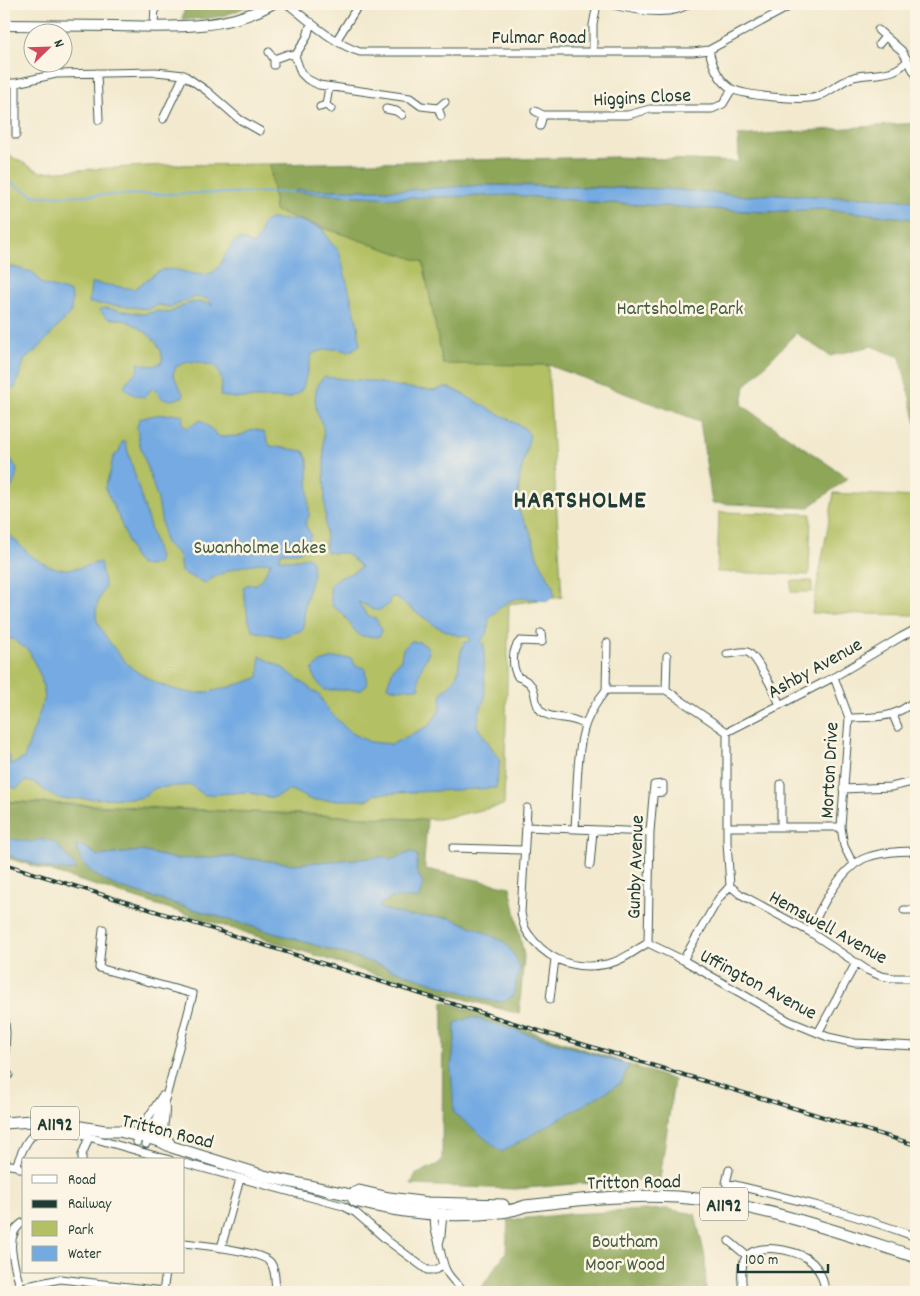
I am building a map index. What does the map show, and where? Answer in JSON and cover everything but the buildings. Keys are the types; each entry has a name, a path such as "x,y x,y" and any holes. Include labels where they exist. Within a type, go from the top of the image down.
{"main road":[{"path":"163,1104 162,1131 172,1147"},
{"name":"Tritton Road","path":"4,1123 50,1122 105,1131 119,1130 142,1140 160,1141 172,1147 264,1176 351,1194 359,1191 380,1194 440,1210 498,1212 515,1210 525,1206 620,1196 676,1197 705,1200 802,1222 916,1257"},
{"name":"Tritton Road","path":"351,1194 355,1201 412,1213 515,1204 525,1206"},
{"path":"380,1194 388,1204 404,1206 412,1213"}],"street":[{"path":"154,27 155,4"},
{"path":"72,29 220,23 252,14 272,4"},
{"name":"Fulmar Road","path":"287,4 336,41 347,48 360,52 678,53 710,50 781,7 794,4"},
{"path":"336,41 359,4"},
{"path":"593,52 593,25 597,4"},
{"path":"609,4 644,10 672,10 687,5 692,11"},
{"path":"294,56 307,37 312,22"},
{"path":"4,26 22,27"},
{"path":"878,30 902,51 916,75"},
{"path":"879,44 885,36"},
{"path":"710,50 712,62 717,72 732,88 761,95 802,99 818,96 854,77 894,71 908,61"},
{"path":"268,52 274,62 288,54 294,56"},
{"path":"294,56 297,65 307,79 328,87 410,98 421,106 439,112 445,102"},
{"path":"4,83 56,74 156,72 184,75 207,91 239,119 260,130"},
{"path":"96,73 99,120"},
{"path":"163,119 184,75"},
{"path":"16,82 16,135"},
{"path":"325,107 328,87"},
{"name":"Higgins Close","path":"535,111 543,115 628,115 650,108 712,109 718,108 723,104 732,88"},
{"path":"386,109 399,113 399,96"},
{"path":"540,126 543,115"},
{"name":"Ashby Avenue","path":"727,732 834,677 916,629"},
{"path":"541,632 542,642 520,641 516,645 513,662 514,670 518,677 533,687 537,703 542,712 555,717 580,721 585,725"},
{"path":"576,828 581,748 585,725 596,703 606,690 607,643"},
{"path":"727,654 747,652 752,654 780,705"},
{"path":"666,690 667,656"},
{"name":"Morton Drive","path":"834,677 849,718 841,827 844,846 855,864"},
{"path":"606,690 666,690 727,732 727,827 730,886 720,898 683,960"},
{"path":"849,718 893,715 906,708 916,699"},
{"path":"893,715 898,727"},
{"path":"843,789 891,787 916,781"},
{"path":"781,784 781,827"},
{"name":"Gunby Avenue","path":"648,943 650,832 653,792"},
{"path":"527,808 521,913 526,930 541,948 555,959 569,964 588,966 608,964 622,959 648,943"},
{"path":"526,827 650,832"},
{"path":"727,827 841,827"},
{"path":"590,865 592,831"},
{"path":"453,848 524,850"},
{"path":"810,932 835,885 855,864 876,854 916,851"},
{"name":"Hemswell Avenue","path":"730,886 740,894 810,932 867,970 892,978 916,978"},
{"path":"904,910 916,910"},
{"path":"103,929 99,968 194,994 168,1091 163,1104 142,1140"},
{"name":"Uffington Avenue","path":"648,943 683,960 789,1021 855,1043 916,1046"},
{"path":"550,999 555,959"},
{"path":"818,1032 856,963"},
{"path":"4,1012 6,1033 4,1070 9,1076"},
{"path":"142,1140 160,1100 168,1091"},
{"path":"16,1166 25,1142 30,1136 43,1128 89,1137 163,1158"},
{"path":"82,1158 89,1137"},
{"path":"185,1163 343,1206 356,1213 388,1242 427,1270 435,1270 443,1266"},
{"path":"4,1164 22,1169"},
{"path":"729,1170 724,1183 826,1208 916,1237"},
{"path":"221,1248 240,1179"},
{"path":"440,1210 441,1236 438,1244 443,1266 452,1280 465,1292"},
{"path":"20,1287 11,1237 14,1230 22,1224"},
{"path":"730,1241 747,1256"},
{"path":"185,1243 265,1257 272,1264 274,1270 276,1292"},
{"path":"743,1292 742,1269 747,1256 766,1248 797,1254 808,1259 821,1275 825,1292"},
{"path":"4,1291 60,1279 121,1290 163,1292 166,1274"}],"green space":[{"path":"186,4 251,4 218,17 182,19"},
{"name":"Hartsholme Park","path":"916,123 916,201 869,197 778,194 748,196 668,189 530,185 481,185 410,190 297,190 294,192 395,198 513,195 764,212 823,209 916,219 916,423 900,357 871,346 830,356 796,333 745,386 742,405 848,478 808,508 712,503 700,421 548,365 443,364 423,262 275,211 270,164 617,157 739,162 738,136"},
{"name":"Swanholme Lakes","path":"4,153 41,172 165,165 270,164 276,211 423,262 443,364 548,365 562,597 509,604 504,805 439,819 422,819 4,801"},
{"path":"834,493 916,497 916,615 812,613"},
{"path":"719,512 811,514 809,575 717,572"},
{"path":"791,581 812,581 812,592 791,592"},
{"path":"4,802 427,820 424,862 426,869 510,887 524,956 519,1014 367,972 4,857","holes":["77,846 85,847 98,856 141,851 176,859 233,857 293,864 383,857 391,860 418,856 416,871 423,883 381,904 379,908 408,916 450,918 504,942 487,1000 342,953 118,887 77,851"]},
{"path":"443,1001 674,1080 660,1179 515,1189 411,1185 415,1175 442,1162","holes":["455,1023 502,1152 451,1069 455,1041"]},
{"name":"Boutham Moor Wood","path":"667,1209 695,1214 705,1257 706,1292 479,1291 506,1252 508,1220 569,1214"}],"water":[{"path":"481,185 668,189 748,196 778,194 869,197 916,201 916,219 823,209 764,212 513,195 395,198 293,192 297,190 410,190"},
{"path":"269,219 297,220 322,228 328,239 339,251 358,325 360,345 349,352 330,349 312,354 303,388 298,394 289,398 235,398 220,396 221,380 215,366 195,362 176,367 173,374 184,396 173,400 163,399 153,387 145,397 130,393 124,386 139,368 138,363 153,366 162,362 160,348 150,336 137,326 122,319 108,318 99,310 104,308 143,314 158,311 169,313 189,303 202,302 213,305 207,299 196,297 171,307 158,305 149,309 89,303 91,284 134,289 163,270 169,269 195,274 213,272 218,268 233,243 245,240 253,245 260,235 262,224"},
{"path":"4,265 33,272 42,284 70,292 72,298 71,312 38,349 25,359 15,388 4,388"},
{"path":"324,377 369,381 434,391 444,387 453,389 523,427 530,435 520,476 518,496 520,513 531,533 537,556 553,586 554,595 548,601 521,598 510,601 489,618 488,631 481,641 484,645 485,698 477,726 500,760 496,788 376,794 367,800 311,800 291,790 272,798 247,792 204,795 191,785 155,788 141,798 61,799 46,792 37,784 26,781 16,789 4,782 4,755 9,755 11,765 24,758 45,697 41,677 29,651 14,640 4,636 4,529 25,550 50,566 59,569 73,569 100,562 105,587 97,608 96,616 98,622 112,646 125,662 149,679 170,688 192,693 226,688 259,677 260,656 283,668 319,695 328,710 350,732 370,742 392,744 430,725 440,709 442,692 454,680 457,674 464,643 470,641 470,638 466,635 459,636 437,627 395,597 390,598 389,604 380,610 373,610 358,602 367,615 376,619 382,630 380,636 376,637 361,636 342,613 332,606 330,587 332,582 361,567 346,553 326,552 323,426 315,401 317,388"},
{"path":"179,414 184,416 182,423 187,428 201,420 220,437 239,436 254,429 264,432 270,446 304,451 308,460 309,516 305,524 311,535 304,549 298,552 282,552 279,559 291,560 308,557 312,561 313,573 305,604 303,630 282,637 253,631 248,618 243,588 246,585 256,584 263,577 271,562 236,568 220,574 205,583 181,572 179,555 165,543 158,500 139,442 137,428 139,419 155,415"},
{"path":"125,441 159,558 157,563 149,566 140,565 133,556 119,518 105,488 112,460 119,452 122,442"},
{"path":"4,447 17,469 13,485 4,498"},
{"path":"411,641 427,646 429,652 419,678 420,688 396,689 387,686 394,666 400,662 403,649"},
{"path":"334,658 351,658 356,666 365,668 367,684 362,690 324,690 315,679 312,670 320,662"},
{"path":"4,838 32,842 41,839 55,842 77,869 61,870 51,868 4,854"},
{"path":"76,845 85,847 98,856 141,851 176,859 233,857 293,864 383,857 391,860 411,852 418,856 416,871 423,883 419,898 391,898 381,904 379,908 408,916 450,918 504,942 513,953 520,968 513,996 503,1002 487,1000 342,953 118,887 91,872 78,853"},
{"path":"472,1017 629,1065 621,1083 502,1152 454,1113 451,1069 455,1041 455,1023"}],"waterway":[{"path":"4,179 35,196 293,192"}],"railway":[{"path":"4,864 549,1034 916,1145"}],"district":[{"name":"HARTSHOLME","path":"580,498"}]}
